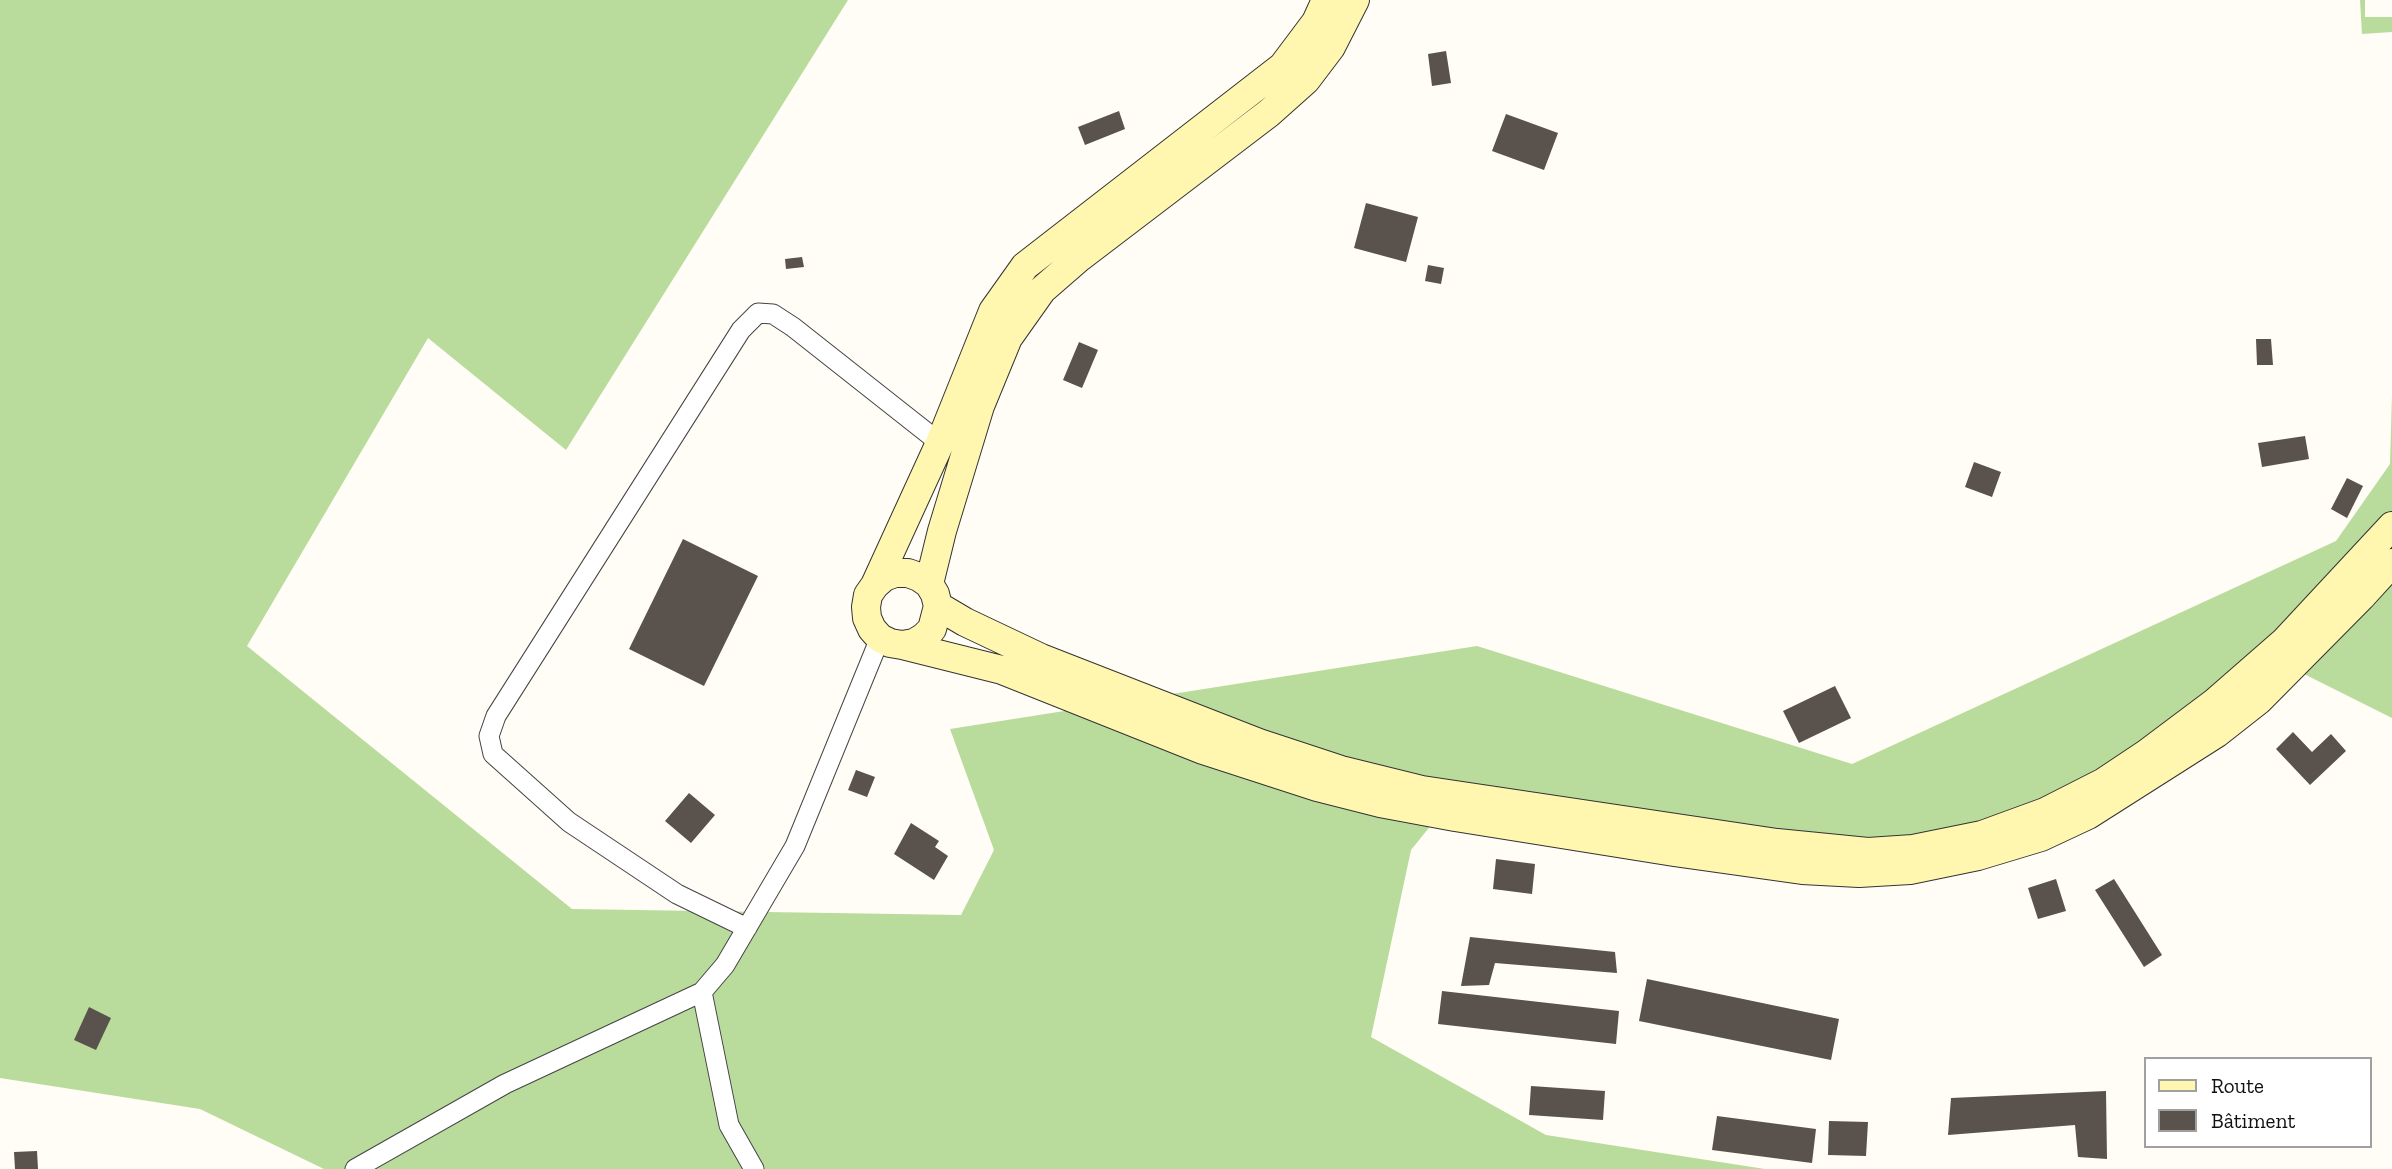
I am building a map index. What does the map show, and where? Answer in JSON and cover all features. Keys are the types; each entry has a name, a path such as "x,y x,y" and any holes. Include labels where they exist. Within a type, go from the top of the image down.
{"street":[{"path":"1326,0 1316,22 1283,66 1025,266 993,311 940,443 868,595 867,618 872,629 891,641 1002,670 1203,750 1317,787 1380,803 1674,852 1802,870 1859,873 1910,870 1979,856 2041,837 2088,815 2217,733 2259,700 2392,563"},
{"path":"891,641 914,643 932,629 933,595 942,531 980,407 1008,338 1042,290 1080,257 1269,113 1307,80 1331,47 1355,0"},
{"path":"747,928 677,894 569,822 494,754 489,736 496,716 741,330 758,313 773,314 793,327 940,443"},
{"path":"875,585 895,573 908,573 919,577 933,595 965,622 1041,659 1259,743 1368,777 1422,790 1513,805 1777,843 1868,852 1913,849 1982,835 2045,812 2104,782 2214,703 2285,641 2392,526"},
{"path":"355,1169 505,1084 702,992 725,965 794,846 891,641"},
{"path":"702,992 729,1125 754,1169"}],"green space":[{"path":"0,0 848,0 566,450 428,338 247,646 572,909 961,915 994,850 950,729 1477,646 1852,764 2336,541 2390,464 2392,395 2392,718 2256,650 2021,845 1711,835 1457,793 1411,850 1371,1037 1546,1135 1765,1169 324,1169 200,1109 0,1078"},
{"path":"2360,0 2365,0 2365,17 2392,17 2392,32 2362,34"}],"building":[{"path":"1446,51 1451,83 1432,86 1428,54"},
{"path":"1119,111 1125,129 1085,145 1078,127"},
{"path":"1506,114 1558,133 1544,170 1492,151"},
{"path":"1366,203 1418,217 1406,262 1354,248"},
{"path":"802,257 804,267 786,269 785,259"},
{"path":"1428,265 1444,268 1441,284 1425,281"},
{"path":"2256,339 2271,339 2273,365 2257,365"},
{"path":"1079,342 1098,350 1082,388 1063,380"},
{"path":"2305,436 2309,459 2262,467 2258,443"},
{"path":"1974,462 2001,472 1992,497 1965,487"},
{"path":"2347,478 2363,486 2347,518 2331,509"},
{"path":"683,539 758,576 704,686 629,649"},
{"path":"1835,686 1851,718 1799,743 1783,711"},
{"path":"2293,732 2312,752 2331,734 2346,751 2310,785 2276,749"},
{"path":"856,770 875,777 867,797 848,790"},
{"path":"689,793 715,815 691,843 665,821"},
{"path":"911,823 939,841 935,847 948,856 934,880 894,854"},
{"path":"1496,859 1535,864 1532,894 1493,889"},
{"path":"2056,879 2066,911 2038,919 2028,888"},
{"path":"2114,879 2162,955 2144,967 2095,890"},
{"path":"1470,937 1615,952 1617,973 1495,963 1489,985 1461,986"},
{"path":"1647,979 1839,1019 1831,1060 1639,1021"},
{"path":"1442,991 1619,1011 1616,1044 1438,1024"},
{"path":"89,1007 111,1018 96,1050 74,1040"},
{"path":"1531,1086 1605,1091 1603,1120 1529,1115"},
{"path":"2106,1091 2107,1159 2078,1157 2075,1125 1948,1135 1951,1098"},
{"path":"1717,1116 1816,1129 1812,1163 1712,1150"},
{"path":"1829,1121 1868,1122 1866,1156 1828,1155"},
{"path":"37,1151 38,1169 15,1169 14,1152"}]}
